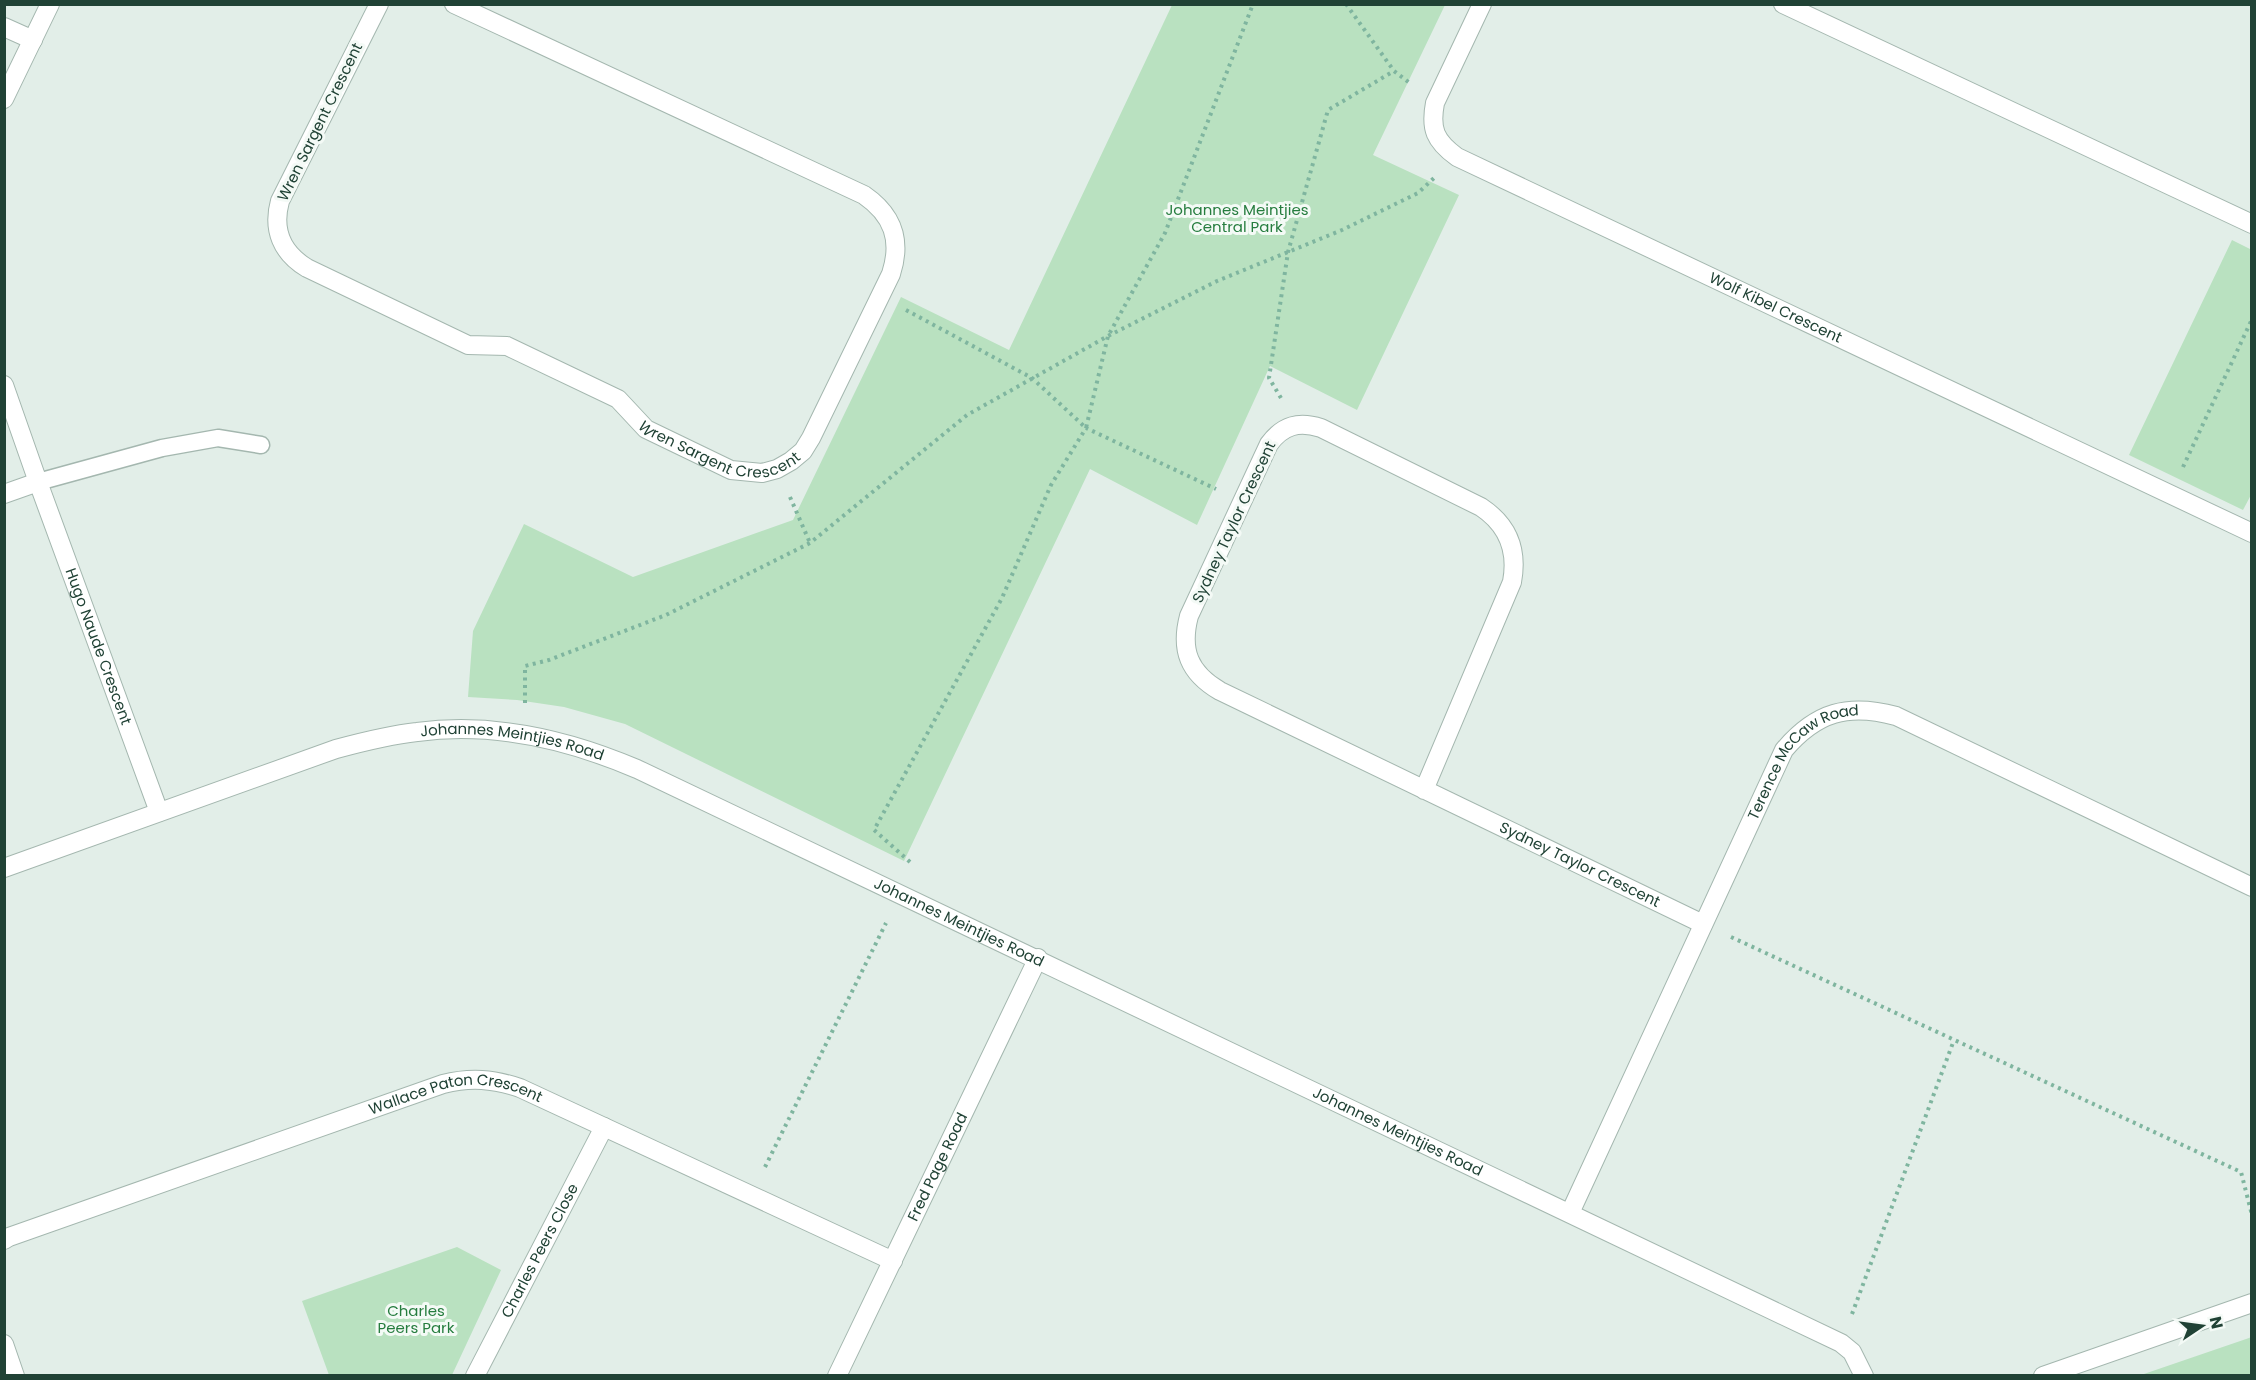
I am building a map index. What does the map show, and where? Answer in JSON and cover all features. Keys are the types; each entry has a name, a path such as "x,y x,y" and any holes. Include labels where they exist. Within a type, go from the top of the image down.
{"street":[{"path":"4,99 50,4"},
{"name":"Wren Sargent Crescent","path":"379,4 280,201 277,227 286,251 307,268 468,345 507,346 618,399 646,429 731,470 762,473 777,469 791,461 803,451 811,438 884,289 896,258 896,242 885,214 876,203 864,195 454,4"},
{"name":"Wolf Kibel Crescent","path":"1482,4 1435,103 1432,118 1435,134 1444,147 1457,157 2252,533"},
{"path":"1783,4 2252,224"},
{"path":"4,27 33,40"},
{"name":"Hugo Naude Crescent","path":"4,385 159,812"},
{"path":"1297,424 1310,424 1321,428 1481,507 1493,516 1510,540 1515,554 1512,582 1424,789"},
{"name":"Sydney Taylor Crescent","path":"1297,424 1286,427 1276,434 1269,444 1189,616 1185,644 1196,672 1206,683 1220,691 1703,924"},
{"path":"4,494 38,482"},
{"name":"Terence McCaw Road","path":"1570,1214 1784,750 1798,733 1815,721 1835,713 1856,709 1876,710 1896,716 2252,887"},
{"name":"Johannes Meintjies Road","path":"4,868 336,749 376,739 418,732 460,729 524,734 562,742 600,753 637,768 1841,1343 1852,1352 1864,1376"},
{"name":"Fred Page Road","path":"837,1376 1038,958"},
{"name":"Wallace Paton Crescent","path":"4,1240 421,1092 461,1080 479,1078 500,1081 520,1088 893,1261"},
{"name":"Charles Peers Close","path":"475,1376 604,1126"},
{"path":"2043,1376 2252,1303"},
{"path":"4,1344 15,1376"}],"lane":[{"path":"38,482 162,448 218,438 261,445"}],"path":[{"path":"911,862 874,830 1002,598 1051,485 1086,428 1108,336 1165,233 1253,4"},
{"path":"1346,4 1394,71 1435,103"},
{"path":"1297,424 1269,378 1288,252 1328,110 1394,71"},
{"path":"524,734 525,666 549,660 666,615 810,543 967,415 1108,336 1217,281 1342,230 1418,193 1457,157"},
{"path":"884,289 903,308 1032,378 1086,428 1242,501"},
{"path":"2182,468 2252,319"},
{"path":"777,469 810,543"},
{"path":"751,1195 886,923"},
{"path":"1703,924 2241,1172 2252,1215"},
{"path":"1841,1343 1954,1040"}],"green space":[{"name":"Johannes Meintjies Central Park","path":"1172,5 1445,5 1373,155 1459,195 1357,410 1270,366 1197,525 1090,469 904,861 625,724 564,707 517,700 468,697 473,631 524,524 633,577 793,520 901,297 1009,350"},
{"path":"2232,240 2252,250 2252,493 2243,510 2129,455"},
{"name":"Charles Peers Park","path":"457,1247 501,1270 452,1375 329,1375 302,1301"},
{"path":"2251,1337 2251,1375 2141,1375 2249,1338"}]}
